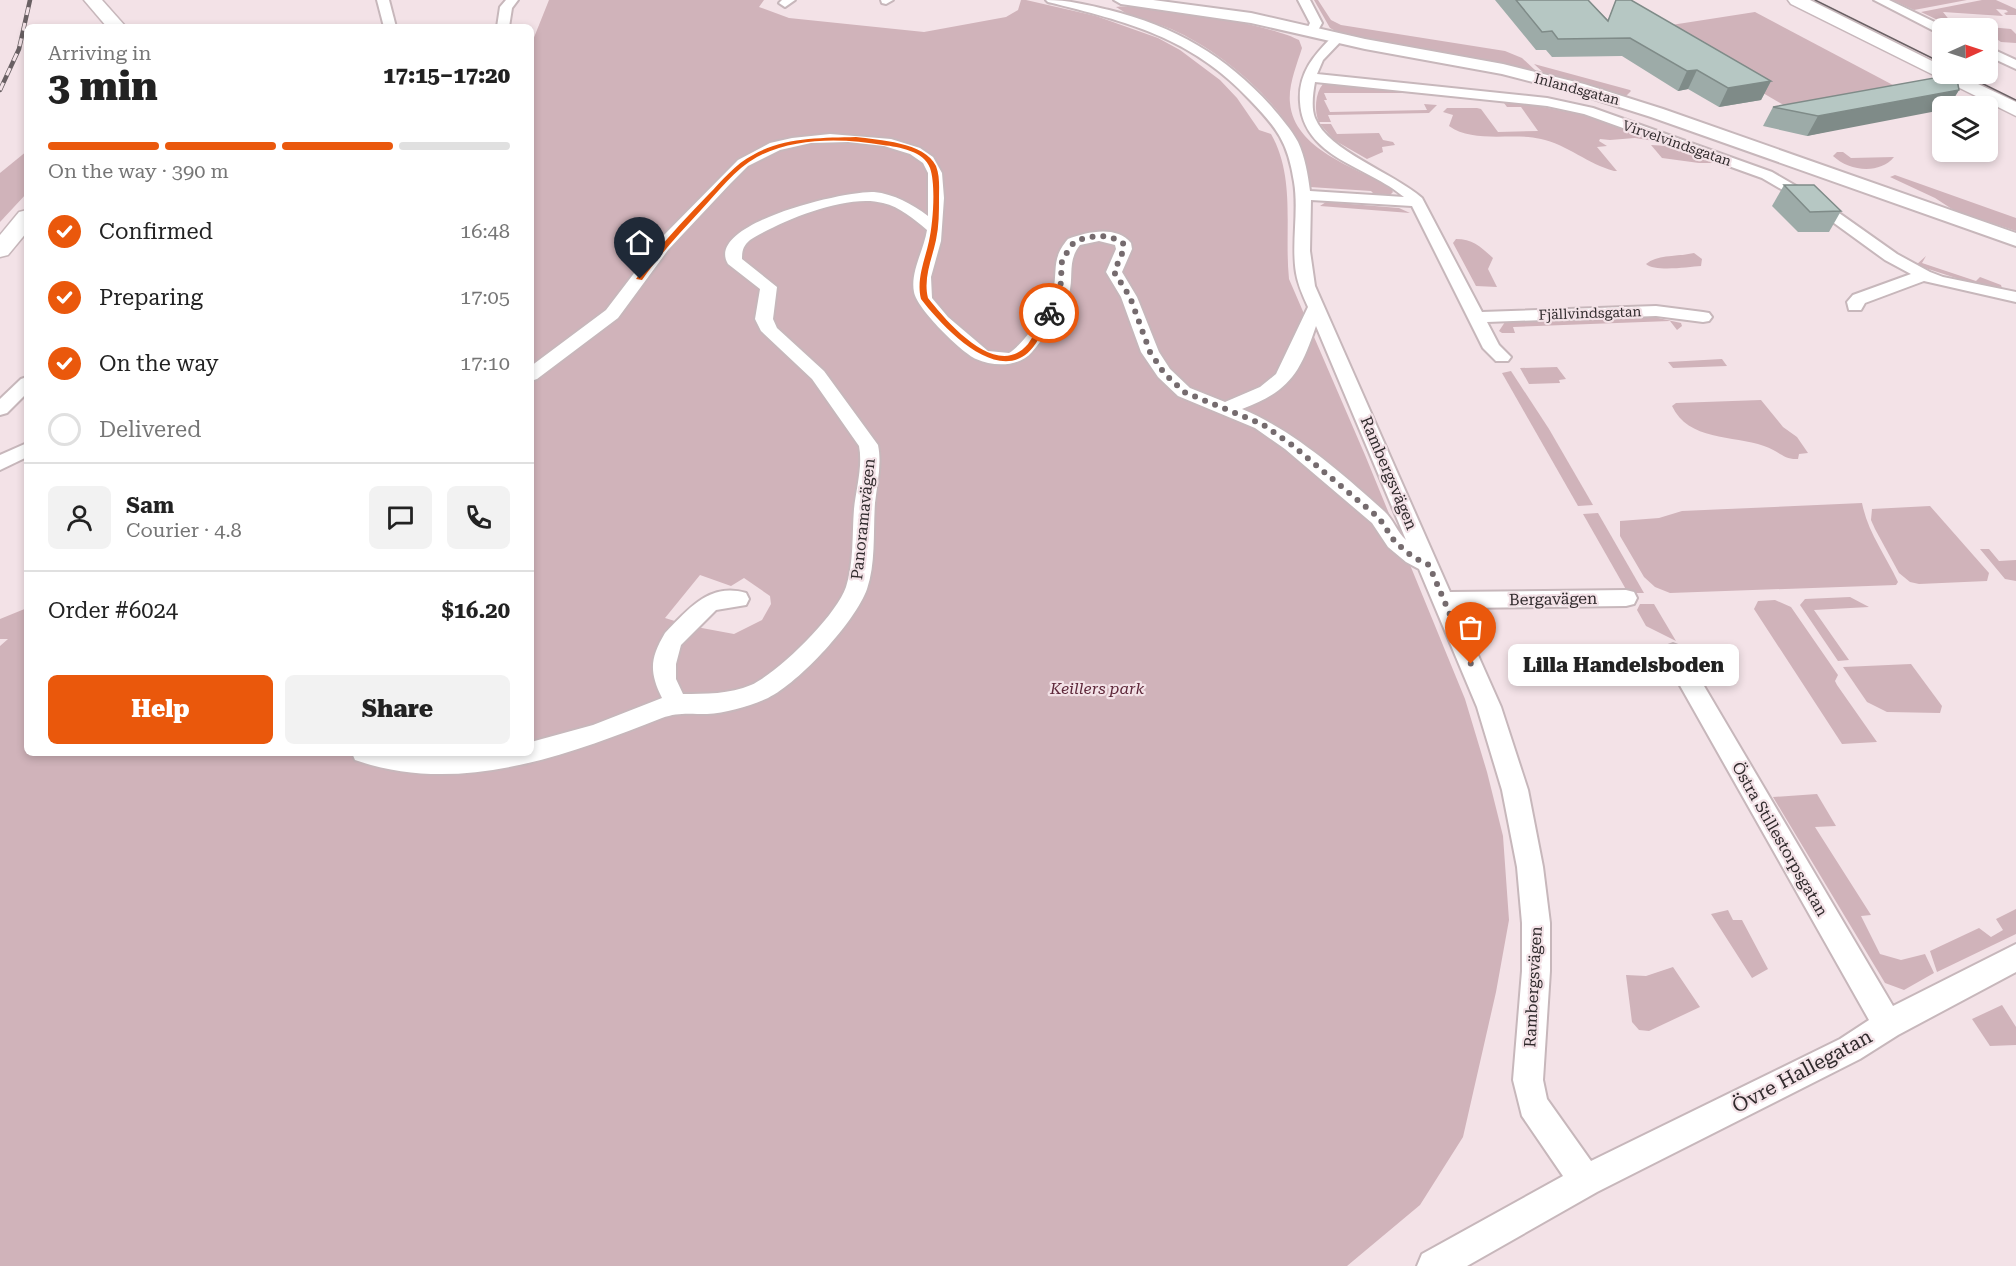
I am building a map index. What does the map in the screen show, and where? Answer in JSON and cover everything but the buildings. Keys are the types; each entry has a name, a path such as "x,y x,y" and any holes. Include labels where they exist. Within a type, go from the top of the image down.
{"main road":[{"path":"1797,0 1932,68"},
{"path":"86,9 112,24"},
{"path":"1965,84 2016,110"},
{"path":"0,250 24,221"},
{"path":"0,273 24,244"}],"street":[{"path":"383,0 389,24"},
{"name":"Rambergsvägen","path":"1052,0 1126,17 1178,36 1220,65 1259,101 1285,132 1292,145 1303,195 1300,230 1303,271 1489,707 1515,790 1530,867 1536,923 1536,971 1528,1080 1533,1105 1586,1181"},
{"name":"Inlandsgatan","path":"1122,0 1237,15 1338,38 1503,69 1602,95 2016,240"},
{"path":"1304,0 1316,23 1312,32"},
{"path":"1880,0 1932,25"},
{"path":"503,24 505,2"},
{"path":"1338,38 1317,58 1308,76 1306,117 1315,133 1345,156 1406,189 1417,201 1492,348 1502,357"},
{"path":"1998,56 2016,65"},
{"name":"Virvelvindsgatan","path":"1308,76 1547,102 1588,111 1767,175 1817,204 1891,257 1924,275 1938,281 2016,297"},
{"path":"534,373 612,314 624,302 658,251 743,163 774,148 818,138 888,143 915,151 929,160 935,170 936,215 932,248 922,280 924,299 971,346 991,358 1016,357 1030,346 1060,296 1062,260 1074,242 1099,236 1117,239 1123,243 1124,249 1114,272 1130,297 1150,352 1164,373 1184,392 1262,424 1292,445 1379,518 1395,542 1413,557 1429,565"},
{"path":"1303,195 1398,202 1417,201"},
{"name":"Panoramavägen","path":"534,752 596,734 676,703 708,704 740,698 760,691 786,673 835,624 856,589 860,571 867,478 871,458 868,445 818,375 770,331 764,319 769,286 734,261 735,246 743,237 770,223 857,196 876,196 907,207 933,227"},
{"path":"1855,306 1855,302 1859,299 1924,275"},
{"path":"1227,408 1276,387 1296,357 1307,323 1317,306"},
{"name":"Fjällvindsgatan","path":"1477,317 1656,311 1703,317"},
{"path":"0,409 24,386"},
{"path":"0,463 24,451"},
{"name":"Bergavägen","path":"1444,600 1626,597"},
{"path":"676,703 664,679 664,664 673,639 708,604 720,600 738,600"},
{"name":"Östra Stillestorpsgatan","path":"1673,653 1888,1025"},
{"name":"Panoramavägen","path":"382,756 431,764 479,762 512,756"},
{"name":"Övre Hallegatan","path":"1586,1181 1850,1049 1888,1025 2016,957"},
{"path":"1434,1266 1586,1181"}],"green space":[{"name":"Keillers park","path":"549,0 764,0 759,7 789,18 924,32 1006,17 1018,10 1021,0 1096,16 1158,38 1180,50 1220,80 1237,98 1259,130 1271,134 1284,168 1288,205 1289,279 1365,455 1465,699 1503,836 1509,920 1496,992 1463,1137 1420,1205 1347,1266 0,1266 0,646 8,639 0,639 0,619 24,609 24,756 534,756 534,38","holes":["700,575 731,586 744,578 770,596 771,604 762,620 734,634 691,626 665,618"]},
{"path":"1314,0 1318,0 1331,20 1341,25 1505,51 1522,58 1536,71 1339,33 1330,28"},
{"path":"1892,0 1967,0 1914,10"},
{"path":"1982,0 1996,0 2016,9 2016,15 2006,15 2004,13 2008,12 2006,10 1996,9 2003,16 1943,12 1948,18 1934,18 1921,12"},
{"path":"1116,7 1154,8 1209,16 1264,28 1299,40 1302,48 1293,75 1290,103 1294,119 1302,133 1328,155 1390,186 1393,192 1387,198 1378,198 1371,191 1310,187 1301,153 1293,134 1283,118 1256,87 1223,59 1188,37 1130,15"},
{"path":"1755,12 1910,94 1799,114 1652,28"},
{"path":"1998,28 2011,29 2016,34 2016,43 1998,40"},
{"path":"1534,64 1631,91 1625,97 1546,75"},
{"path":"1323,84 1431,93 1324,93 1327,100 1324,100 1330,112 1427,110 1424,104 1437,105 1429,113 1328,115 1331,122 1319,122 1316,103 1318,92"},
{"path":"1504,103 1533,105 1583,115 1654,141 1635,138 1600,139 1599,141 1607,146 1597,147 1617,171 1614,171 1541,139 1470,135 1449,126 1453,115 1443,112 1447,108 1477,108 1481,109 1498,132 1538,131 1521,107 1507,107"},
{"path":"1320,124 1331,124 1337,134 1379,133 1383,140 1393,142 1395,145 1382,147 1383,152 1367,159 1334,140"},
{"path":"1651,145 1669,146 1719,163 1662,158"},
{"path":"1837,152 1843,152 1851,158 1894,157 1880,167 1864,169 1855,168 1840,161 1833,156"},
{"path":"24,153 24,196 0,222 0,173"},
{"path":"1895,175 2016,218 2016,231 1955,211 1935,198 1890,177"},
{"path":"1326,202 1399,208 1410,213 1320,206"},
{"path":"1456,239 1472,242 1493,258 1488,269 1497,287 1476,286 1453,243"},
{"path":"1694,253 1702,259 1701,266 1657,268 1646,264 1662,257"},
{"path":"1926,256 1922,263 1976,281 1980,277 2001,285 2002,288 1959,279 1916,265"},
{"path":"1649,316 1681,323 1682,326 1677,330 1670,321 1513,327 1515,333 1499,331 1505,322"},
{"path":"1722,359 1727,366 1673,368 1668,362"},
{"path":"1557,367 1566,379 1559,380 1560,383 1529,384 1520,368"},
{"path":"1511,371 1549,429 1593,505 1578,506 1502,373"},
{"path":"1761,400 1783,427 1797,437 1808,453 1799,454 1798,459 1793,459 1764,446 1700,431 1679,417 1672,406 1676,403"},
{"path":"1862,503 1873,534 1898,582 1896,585 1670,593 1655,587 1644,577 1620,536 1620,521 1659,518 1682,511"},
{"path":"1930,506 1989,573 1987,581 1919,584 1910,582 1899,573 1871,520 1872,509"},
{"path":"1598,513 1644,593 1628,593 1583,514"},
{"path":"1980,549 1989,549 1999,561 2016,560 2016,581 2005,579"},
{"path":"1850,597 1869,607 1814,610 1849,660 1838,661 1800,605 1805,599"},
{"path":"1775,600 1791,607 1838,675 1835,681 1837,685 1877,742 1842,744 1754,609 1758,601"},
{"path":"1640,604 1654,604 1676,641 1646,626 1637,610"},
{"path":"1911,664 1942,706 1940,713 1887,712 1867,702 1843,667"},
{"path":"1817,794 1836,826 1815,827 1871,915 1861,916 1880,954 1901,960 1925,954 1934,973 1904,990 1885,983 1773,797"},
{"path":"2016,909 2016,934 1937,972 1930,951 1979,928 1991,937 2003,930 1996,919"},
{"path":"1728,910 1733,920 1742,920 1768,969 1752,978 1711,914"},
{"path":"1673,967 1700,1007 1649,1031 1639,1030 1632,1022 1626,975 1646,976"},
{"path":"2002,1005 2016,1027 2016,1045 1990,1046 1972,1019"}],"tram line":[{"path":"1815,0 1932,58"},
{"path":"1983,84 2016,100"}],"railway":[{"path":"25,24 30,0"},
{"path":"0,90 19,49 24,27"}],"way so far":[{"path":"1049,313 1060,296 1062,260 1066,250 1074,242 1086,237 1099,236 1117,239 1123,243 1124,249 1114,272 1130,297 1143,338 1164,373 1184,392 1262,424 1292,445 1379,518 1395,542 1413,557 1429,565 1471,664"}],"place":[{"name":"Lilla Handelsboden","path":"1471,664"}],"route":[{"path":"640,279 658,251 733,172 754,156 774,148 818,138 870,140 905,147 922,155 933,165 936,181 936,215 932,248 922,280 922,290 924,299 971,346 982,355 991,358 1016,357 1030,346 1049,313"}]}
